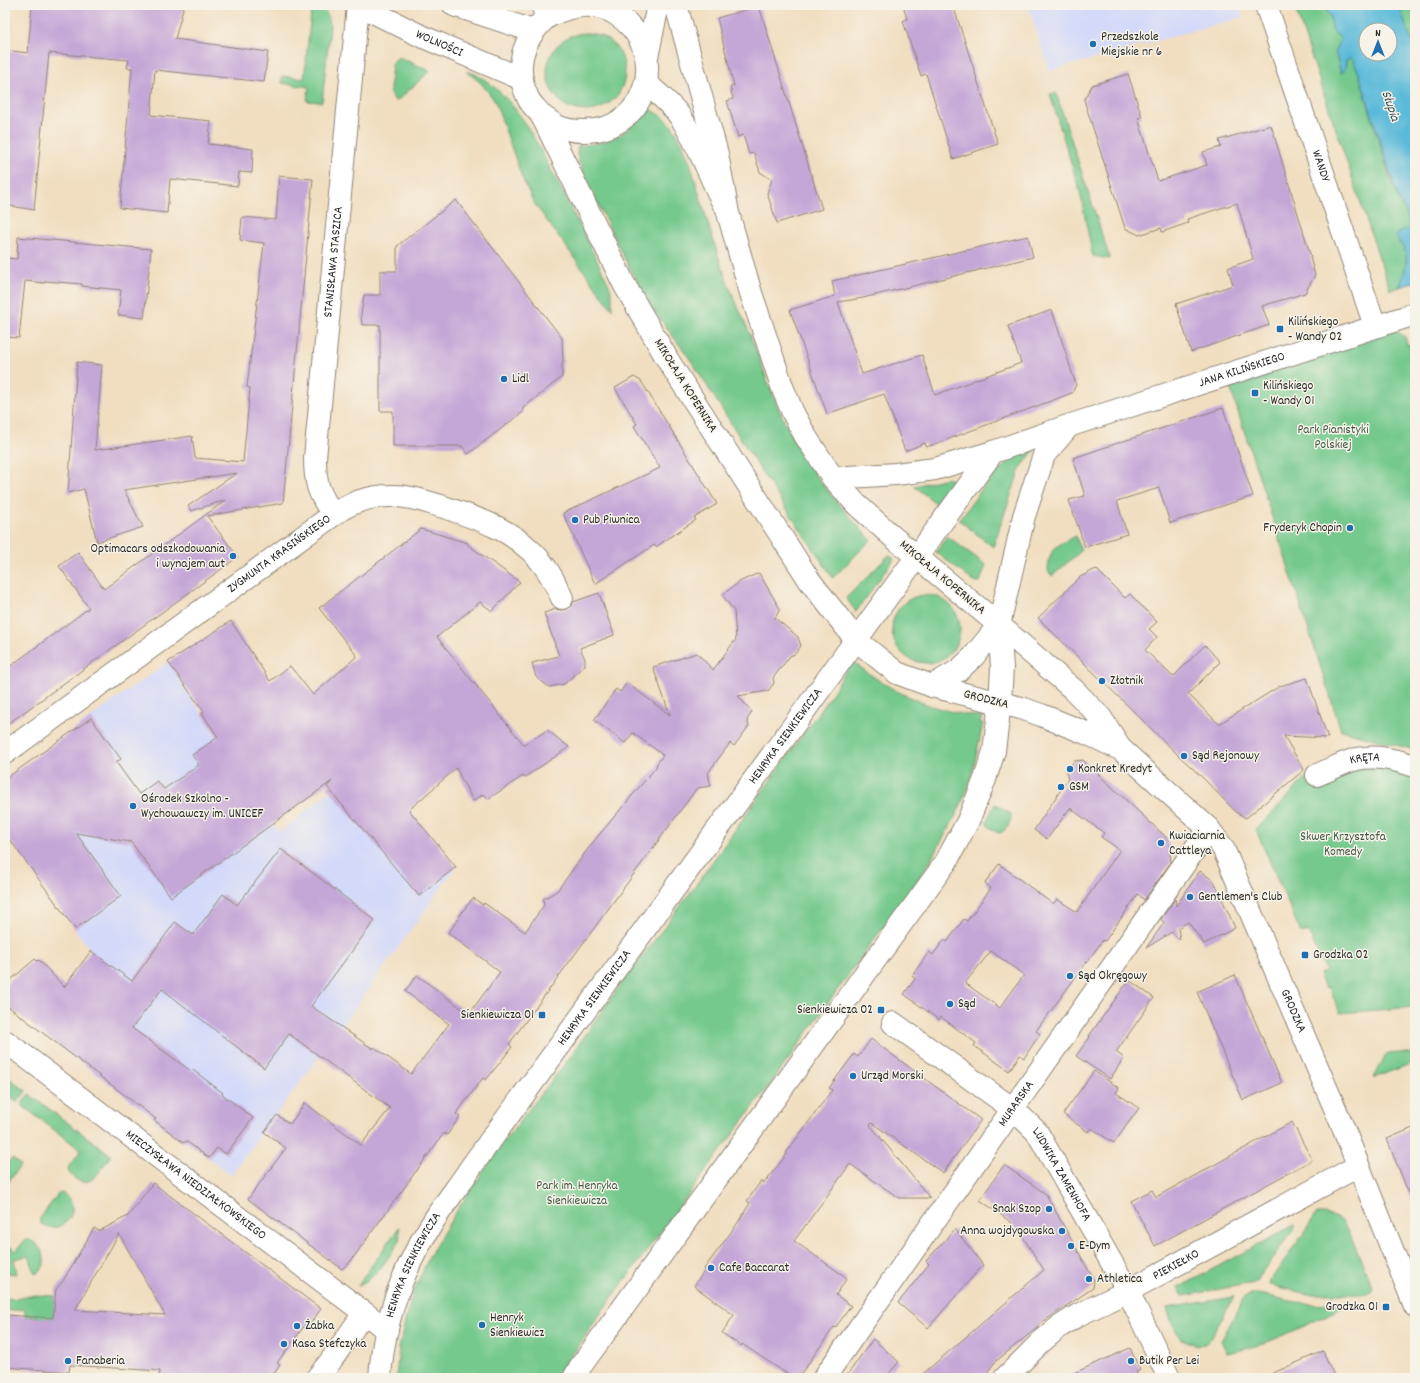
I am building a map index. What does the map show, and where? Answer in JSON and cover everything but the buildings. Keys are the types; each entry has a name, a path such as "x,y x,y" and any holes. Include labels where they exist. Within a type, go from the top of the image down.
{"street":[{"name":"WOLNOŚCI","path":"358,5 421,36 522,79"},
{"name":"STANISŁAWA STASZICA","path":"333,515 320,495 317,484 315,458 358,5"},
{"path":"456,5 541,17 562,9 578,6 594,6 610,11 624,19 635,30 643,45 648,70 646,83 639,100 627,115 612,126 594,131 575,131 557,126 542,116 529,99 522,79 521,62 525,46 541,17"},
{"path":"646,57 658,5"},
{"name":"MIKOŁAJA KOPERNIKA","path":"676,5 717,154 728,213 750,290 783,389 793,413 806,437 833,478 857,505 916,557 1000,625"},
{"name":"WANDY","path":"1266,5 1375,326"},
{"name":"MIKOŁAJA KOPERNIKA","path":"646,83 664,98 678,115 692,137 728,213"},
{"name":"MIKOŁAJA KOPERNIKA","path":"542,116 624,284 669,362 810,581 856,640"},
{"name":"JANA KILIŃSKIEGO","path":"833,478 896,474 935,469 993,452 1068,426 1408,316"},
{"path":"574,1378 580,1367 946,862 968,821 987,774 994,751 1000,703 1002,667 1000,625 1024,516 1044,455 1068,426"},
{"path":"856,640 993,452"},
{"name":"ZYGMUNTA KRASIŃSKIEGO","path":"5,753 333,515 354,503 372,498 390,496 407,497 425,501 491,524 514,538 540,560 557,585 562,598"},
{"path":"932,686 959,670 973,657 1000,625"},
{"name":"GRODZKA","path":"1000,625 1074,690 1101,718 1122,750 1209,829 1223,848 1266,946 1415,1306"},
{"name":"GRODZKA","path":"856,640 897,673 932,686 1028,710 1065,723 1122,750"},
{"name":"HENRYKA SIENKIEWICZA","path":"380,1378 387,1330 399,1288 411,1261 431,1225 475,1161 856,640"},
{"name":"KRĘTA","path":"1317,775 1356,759 1376,757 1400,761 1415,766"},
{"name":"MURARSKA","path":"824,1378 1209,829"},
{"name":"LUDWIKA ZAMENHOFA","path":"893,1023 1013,1109 1036,1132 1128,1291 1169,1378"},
{"name":"MIECZYSŁAWA NIEDZIAŁKOWSKIEGO","path":"5,1041 387,1330"},
{"name":"PIEKIEŁKO","path":"1004,1378 1041,1342 1059,1327 1078,1315 1128,1291 1358,1166"},
{"path":"317,1378 364,1313"}],"shaded area":[{"name":"Przedszkole Miejskie nr 6","path":"1028,5 1238,5 1243,17 1049,71"},
{"path":"168,662 279,833 331,791 456,867 342,1026 231,1175 186,1141 184,1143 154,1120 155,1119 34,1027 91,951 5,833 5,779"}],"green space":[{"path":"285,5 315,6 321,8 329,19 330,28 322,102 307,101 309,87 282,83 282,76 304,79 311,13 307,9"},
{"path":"1294,5 1323,5 1330,16 1333,32 1341,38 1335,51 1341,73 1345,70 1346,60 1350,57 1358,71 1390,177 1398,198 1407,214 1410,228 1399,233 1399,243 1403,247 1406,257 1405,270 1400,287 1390,290"},
{"path":"1399,5 1411,5 1415,17 1415,52"},
{"path":"586,33 601,36 614,44 622,57 625,72 622,87 614,100 601,108 586,111 571,108 558,100 550,87 547,72 550,57 558,44 571,36"},
{"path":"399,57 430,71 396,102 390,91 392,62"},
{"path":"466,71 473,73 487,81 494,87 511,104 526,124 609,285 612,295 612,309 534,203 523,180 495,101 481,83"},
{"path":"1056,93 1110,259 1093,256 1092,253 1080,192 1050,94"},
{"path":"651,110 671,125 684,147 727,281 748,330 779,411 793,439 808,465 843,509 871,540 833,578 765,477 690,359 653,309 627,263 579,162 577,154 578,146 604,142 620,135 639,120 646,111"},
{"name":"Park Pianistyki Polskiej","path":"1396,330 1405,337 1407,345 1414,343 1415,345 1415,750 1341,730 1229,384"},
{"path":"1035,449 1020,469 993,547 959,520 985,485 997,472 1016,456"},
{"path":"947,478 952,480 952,483 937,504 914,486"},
{"path":"947,536 986,565 980,582 974,582 936,552"},
{"path":"1076,536 1081,551 1052,576 1048,571 1052,552 1063,542"},
{"path":"889,555 894,559 856,612 846,598"},
{"path":"926,595 939,597 950,605 958,616 960,629 958,642 950,653 939,661 926,663 913,661 902,653 894,642 892,629 894,616 902,605 913,597"},
{"name":"Park im. Henryka Sienkiewicza","path":"852,661 883,683 913,699 945,710 982,717 980,723 983,723 968,789 953,821 926,868 788,1060 605,1307 556,1378 396,1378 399,1348 413,1293 430,1255 454,1215 502,1144 567,1061 611,998 693,889 831,695"},
{"name":"Skwer Krzysztofa Komedy","path":"1415,760 1415,1007 1340,1013 1329,987 1325,988 1319,974 1326,971 1308,931 1301,933 1256,830 1311,772"},
{"path":"995,804 1011,814 1008,825 1000,833 996,832 987,825 987,820"},
{"path":"1415,1052 1415,1062 1374,1078 1386,1054"},
{"path":"5,1075 26,1091 18,1102 5,1092"},
{"path":"29,1094 111,1155 98,1174 92,1179 87,1182 81,1182 68,1171 69,1166 81,1150 21,1105"},
{"path":"12,1158 21,1165 5,1186 5,1167"},
{"path":"62,1193 69,1199 72,1206 72,1213 68,1220 56,1227 48,1227 40,1223 40,1218 58,1194"},
{"path":"1317,1214 1331,1215 1341,1221 1362,1262 1373,1289 1363,1294 1308,1294 1269,1285 1270,1281"},
{"path":"1294,1225 1294,1229 1258,1279 1253,1283 1183,1296 1178,1288"},
{"path":"399,1227 400,1240 387,1260 377,1272 365,1282 358,1285"},
{"path":"26,1239 37,1244 41,1249 44,1260 40,1271 35,1274 29,1256 14,1259 17,1274 5,1273 5,1243 16,1251"},
{"path":"1250,1294 1260,1294 1304,1303 1341,1303 1343,1307 1301,1328 1272,1340 1242,1350 1227,1353 1221,1341 1243,1300"},
{"path":"35,1295 55,1296 53,1323 37,1322 37,1316 25,1316 25,1309 10,1311 7,1309 6,1298 16,1299"},
{"path":"1234,1297 1210,1339 1207,1342 1197,1346 1180,1338 1171,1321 1167,1308"}],"water":[{"name":"Słupia","path":"1323,5 1399,5 1415,52 1415,282 1400,287 1405,269 1406,255 1404,247 1396,237 1399,233 1409,228 1407,214 1398,198 1358,71 1350,57 1346,60 1345,70 1341,73 1335,51 1341,38 1333,32 1330,16"}],"place":[{"name":"Przedszkole Miejskie nr 6","path":"1093,44"},
{"name":"Kilińskiego - Wandy 02","path":"1280,329"},
{"name":"Lidl","path":"504,379"},
{"name":"Kilińskiego - Wandy 01","path":"1255,393"},
{"name":"Pub Piwnica","path":"575,520"},
{"name":"Fryderyk Chopin","path":"1350,528"},
{"name":"Optimacars odszkodowania i wynajem aut","path":"233,556"},
{"name":"Złotnik","path":"1102,681"},
{"name":"Sąd Rejonowy","path":"1184,756"},
{"name":"Konkret Kredyt","path":"1070,769"},
{"name":"GSM","path":"1061,787"},
{"name":"Ośrodek Szkolno - Wychowawczy im. UNICEF","path":"133,806"},
{"name":"Kwiaciarnia Cattleya","path":"1161,843"},
{"name":"Gentlemen's Club","path":"1190,897"},
{"name":"Grodzka 02","path":"1305,955"},
{"name":"Sąd Okręgowy","path":"1070,976"},
{"name":"Sąd","path":"950,1004"},
{"name":"Sienkiewicza 02","path":"881,1010"},
{"name":"Sienkiewicza 01","path":"542,1015"},
{"name":"Urząd Morski","path":"853,1076"},
{"name":"Snak Szop","path":"1049,1209"},
{"name":"Anna wojdygowska","path":"1062,1231"},
{"name":"E-Dym","path":"1071,1246"},
{"name":"Cafe Baccarat","path":"711,1268"},
{"name":"Athletica","path":"1089,1279"},
{"name":"Grodzka 01","path":"1386,1307"},
{"name":"Henryk Sienkiewicz","path":"482,1325"},
{"name":"Żabka","path":"297,1326"},
{"name":"Kasa Stefczyka","path":"284,1344"},
{"name":"Fanaberia","path":"68,1361"},
{"name":"Butik Per Lei","path":"1131,1361"}]}
